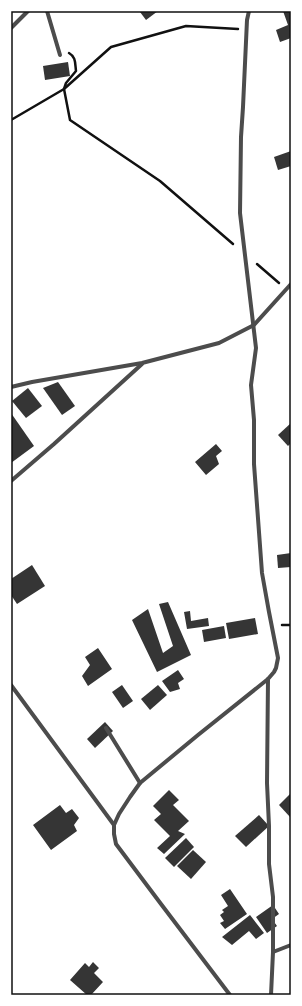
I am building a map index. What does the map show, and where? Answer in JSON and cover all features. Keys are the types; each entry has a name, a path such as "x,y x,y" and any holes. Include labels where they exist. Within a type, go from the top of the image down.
{"street":[{"path":"11,28 28,11"},
{"path":"47,11 60,55"},
{"path":"230,995 116,844 114,825 119,814 140,783 268,679 276,668 278,658 262,573 254,464 254,420 251,385 256,348 240,213 240,137 243,107 246,30 249,11"},
{"path":"11,387 32,382 142,364 219,343 254,325 291,284"},
{"path":"11,481 142,364"},
{"path":"268,679 267,783 269,864 273,897 274,952 271,995"},
{"path":"11,685 114,825"},
{"path":"106,728 140,783"},
{"path":"274,952 291,945"}],"path":[{"path":"11,120 64,89 111,47 186,26 246,30"},
{"path":"60,55 68,52 73,55 75,61 76,70 66,83 64,89 70,120 160,181 286,289"}],"building":[{"path":"158,11 146,20 140,12"},
{"path":"283,11 291,11 291,38 280,42 276,30 288,25"},
{"path":"68,62 70,76 45,80 43,66"},
{"path":"291,151 291,166 278,170 274,157"},
{"path":"58,382 75,406 62,415 43,388"},
{"path":"28,388 42,406 26,418 12,401"},
{"path":"11,413 34,446 11,463"},
{"path":"291,423 291,443 288,446 278,435"},
{"path":"216,444 222,451 216,456 219,464 206,475 195,462"},
{"path":"291,553 291,567 278,568 277,555"},
{"path":"32,565 45,586 17,604 11,595 11,579"},
{"path":"168,602 191,655 157,672 132,620 148,609 163,653 173,646 159,604"},
{"path":"190,611 191,621 208,618 209,626 187,629 184,612"},
{"path":"255,618 258,634 229,639 226,623"},
{"path":"224,626 226,638 204,642 202,630"},
{"path":"98,648 112,669 88,686 82,676 90,665 85,657"},
{"path":"178,670 184,679 178,683 180,689 170,692 162,681"},
{"path":"122,685 133,701 123,708 112,692"},
{"path":"158,685 167,695 150,710 141,699"},
{"path":"105,722 113,731 95,748 87,739"},
{"path":"169,790 179,800 173,805 189,821 178,831 185,834 164,854 157,848 170,836 154,820 161,814 153,806"},
{"path":"291,793 291,816 290,817 279,805"},
{"path":"60,805 66,813 72,809 79,818 74,825 77,831 51,850 33,825"},
{"path":"259,815 269,826 246,847 235,836"},
{"path":"186,838 194,847 174,867 165,858"},
{"path":"193,850 206,862 191,879 177,866"},
{"path":"230,889 247,914 225,929 220,923 224,921 220,915 224,912 222,910 228,906 221,895"},
{"path":"273,905 279,914 272,919 277,926 267,933 256,917"},
{"path":"250,915 264,933 256,939 249,931 232,945 222,937"},
{"path":"93,962 99,968 94,973 103,982 91,995 87,995 70,980 85,963 89,967"}]}
